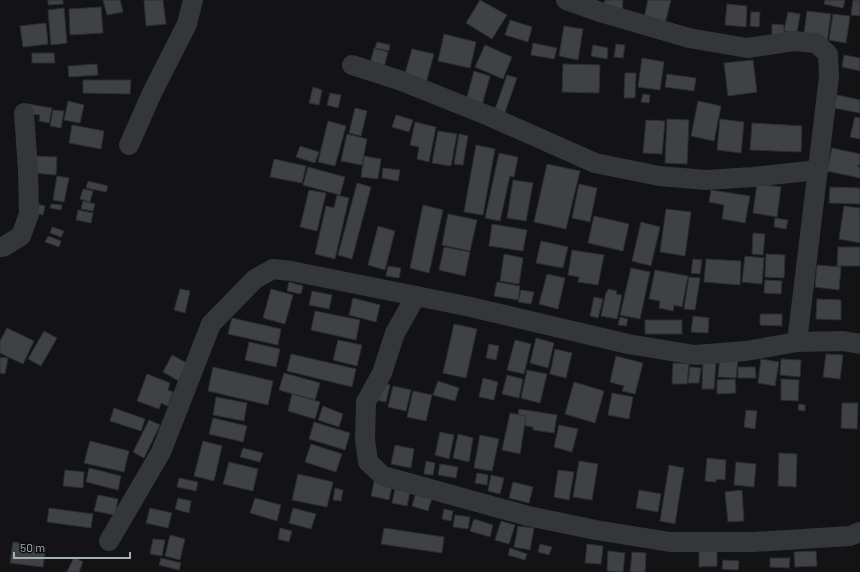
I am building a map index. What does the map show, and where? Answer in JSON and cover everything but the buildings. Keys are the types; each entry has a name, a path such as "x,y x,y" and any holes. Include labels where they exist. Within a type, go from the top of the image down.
{"street":[{"path":"129,145 152,93 187,24 193,0"},
{"path":"566,0 603,13 689,38 747,48 794,41 816,44 828,54 828,77 818,170 797,342"},
{"path":"352,65 399,80 489,116 595,163 659,176 706,180 818,170"},
{"path":"0,247 3,247 21,236 30,214 24,113"},
{"path":"109,541 161,452 211,324 255,279 273,269 291,271 466,306 628,344 695,355 746,351 797,342 843,341 860,344"},
{"path":"416,296 395,333 382,373 366,402 365,439 368,462 383,476 528,516 596,530 670,542 753,542 850,536 860,532"}]}
